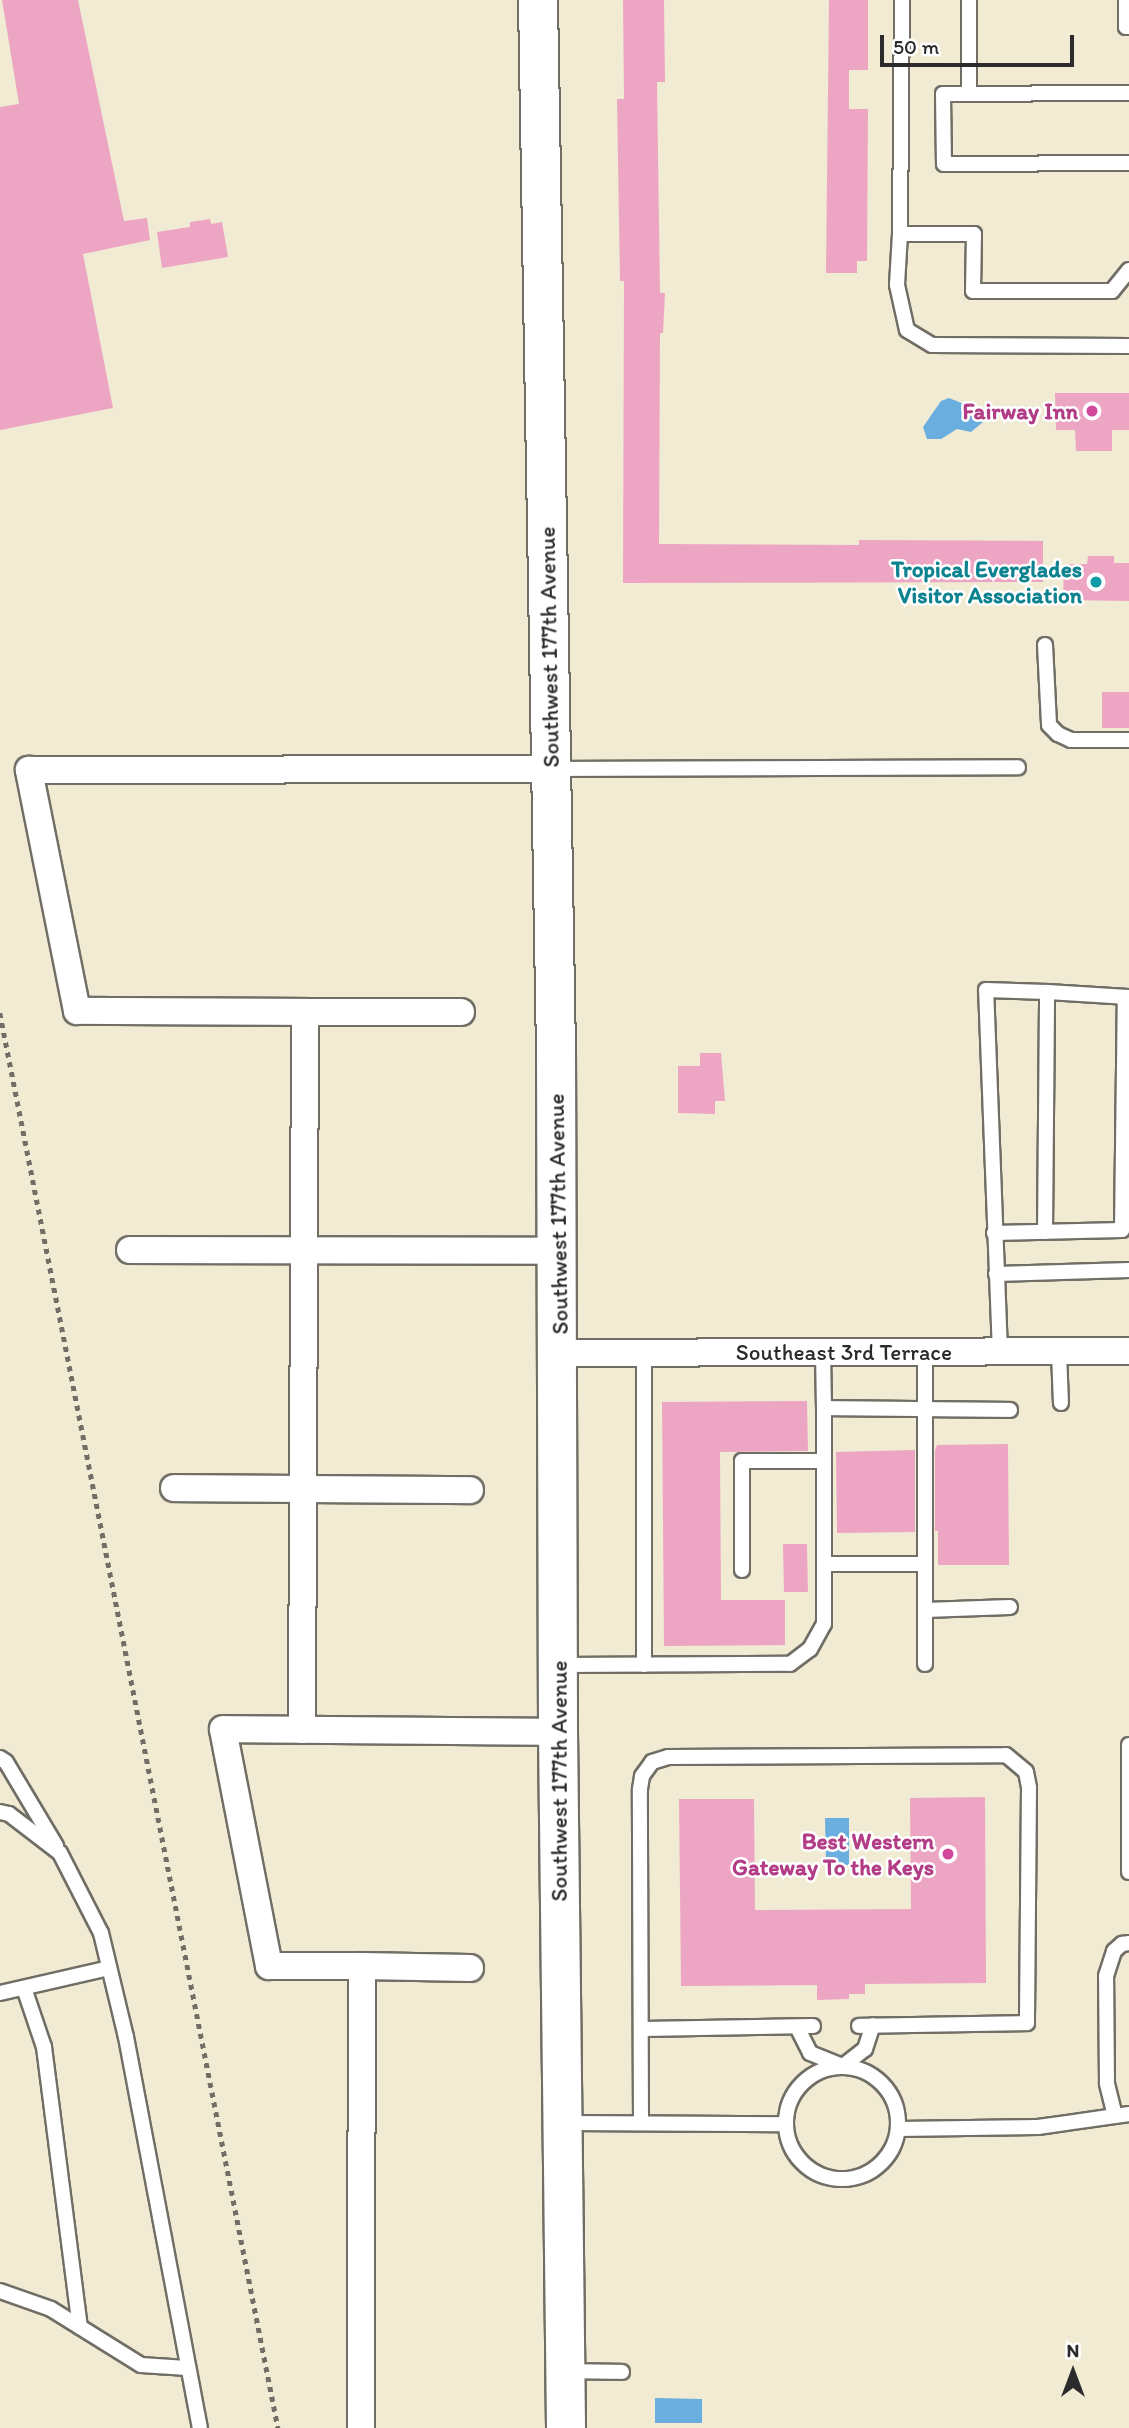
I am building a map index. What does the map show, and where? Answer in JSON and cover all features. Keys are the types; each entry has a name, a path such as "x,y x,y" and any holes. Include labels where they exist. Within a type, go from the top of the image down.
{"main road":[{"name":"Southwest 177th Avenue","path":"538,0 558,1251 558,1731 566,2428"}],"street":[{"path":"461,1012 77,1011 29,770 551,769"},
{"path":"302,1730 300,1489 305,1012"},
{"path":"131,1250 558,1251"},
{"name":"Southeast 3rd Terrace","path":"559,1353 1129,1350"},
{"path":"174,1488 470,1490"},
{"path":"470,1968 269,1966 223,1729 558,1731"},
{"path":"360,2428 362,1966"}],"lane":[{"path":"902,0 897,285 907,330 932,345 1129,346"},
{"path":"969,0 969,94"},
{"path":"1126,0 1126,27 1129,27"},
{"path":"1129,93 943,94 944,164 1129,163"},
{"path":"900,233 974,233 973,291 1112,291 1129,270"},
{"path":"1045,645 1049,725 1058,734 1071,740 1129,740"},
{"path":"551,769 1018,767"},
{"path":"994,1233 1122,1230 1127,998 986,990 994,1233 1000,1352"},
{"path":"1045,1232 1046,992"},
{"path":"996,1274 1129,1270"},
{"path":"925,1351 925,1664"},
{"path":"558,1665 790,1664 810,1650 824,1624 823,1352"},
{"path":"1059,1352 1061,1403"},
{"path":"643,1353 644,1665"},
{"path":"824,1408 1010,1410"},
{"path":"742,1570 742,1461 824,1461"},
{"path":"824,1564 925,1564"},
{"path":"925,1610 1010,1607"},
{"path":"1129,1745 1129,1872"},
{"path":"641,2122 643,2029 640,1789 642,1776 652,1762 668,1757 1006,1755 1026,1772 1029,1788 1027,2024 866,2025 865,2049 844,2066 825,2068 808,2077 787,2106 785,2124 788,2142 798,2159 812,2172 839,2179 867,2174 883,2162 893,2147 898,2129 897,2110 890,2093 878,2079 862,2069 844,2066 810,2053 797,2027"},
{"path":"0,1758 6,1762 60,1853 101,1933 126,2037 200,2428"},
{"path":"0,1812 9,1814 60,1853"},
{"path":"898,2129 1038,2127 1122,2115 1107,2083 1106,1976 1114,1951 1122,1944 1129,1943"},
{"path":"0,1993 109,1968"},
{"path":"24,1988 44,2048 80,2328"},
{"path":"643,2029 813,2026"},
{"path":"563,2123 785,2124"},
{"path":"0,2291 51,2309 141,2365 187,2368"},
{"path":"565,2371 622,2372"}],"path":[{"path":"0,1013 278,2428"}],"water":[{"path":"949,398 974,408 981,413 983,422 971,432 957,429 941,439 927,439 923,427 941,401"},
{"path":"825,1818 849,1818 849,1865 826,1865"},
{"path":"655,2398 702,2399 702,2423 655,2423"}],"building":[{"path":"2,0 78,0 124,221 147,218 150,240 83,254 113,408 0,430 0,107 19,104"},
{"path":"623,0 664,0 665,82 657,82 660,293 665,293 663,333 660,333 659,544 859,545 859,540 1043,541 1043,582 623,583 624,281 620,281 617,99 624,99"},
{"path":"829,0 868,0 868,70 849,70 849,109 868,109 867,261 857,261 857,273 826,273"},
{"path":"210,219 211,224 222,222 228,257 162,268 157,232 190,227 190,222"},
{"name":"Fairway Inn","path":"1055,393 1129,393 1129,430 1112,430 1112,451 1076,451 1075,430 1056,430"},
{"name":"Tropical Everglades Visitor Association","path":"1088,556 1114,556 1114,563 1129,563 1129,601 1063,600 1064,564 1087,564"},
{"path":"1102,692 1129,692 1129,728 1102,728"},
{"path":"700,1053 721,1053 725,1101 715,1101 715,1114 678,1113 678,1066 700,1066"},
{"path":"807,1401 808,1451 720,1452 721,1600 785,1600 785,1645 664,1646 662,1402"},
{"path":"1008,1444 1009,1565 938,1565 938,1531 935,1531 937,1445"},
{"path":"915,1450 915,1532 837,1533 836,1452"},
{"path":"783,1544 807,1544 808,1592 784,1592"},
{"name":"Best Western Gateway To the Keys","path":"985,1797 986,1983 865,1984 865,1994 849,1994 849,1999 817,2000 817,1985 681,1986 679,1799 754,1799 755,1910 911,1909 910,1798"}],"place":[{"name":"Fairway Inn","path":"1092,411"},
{"name":"Tropical Everglades Visitor Association","path":"1096,582"},
{"name":"Best Western Gateway To the Keys","path":"948,1854"}]}
